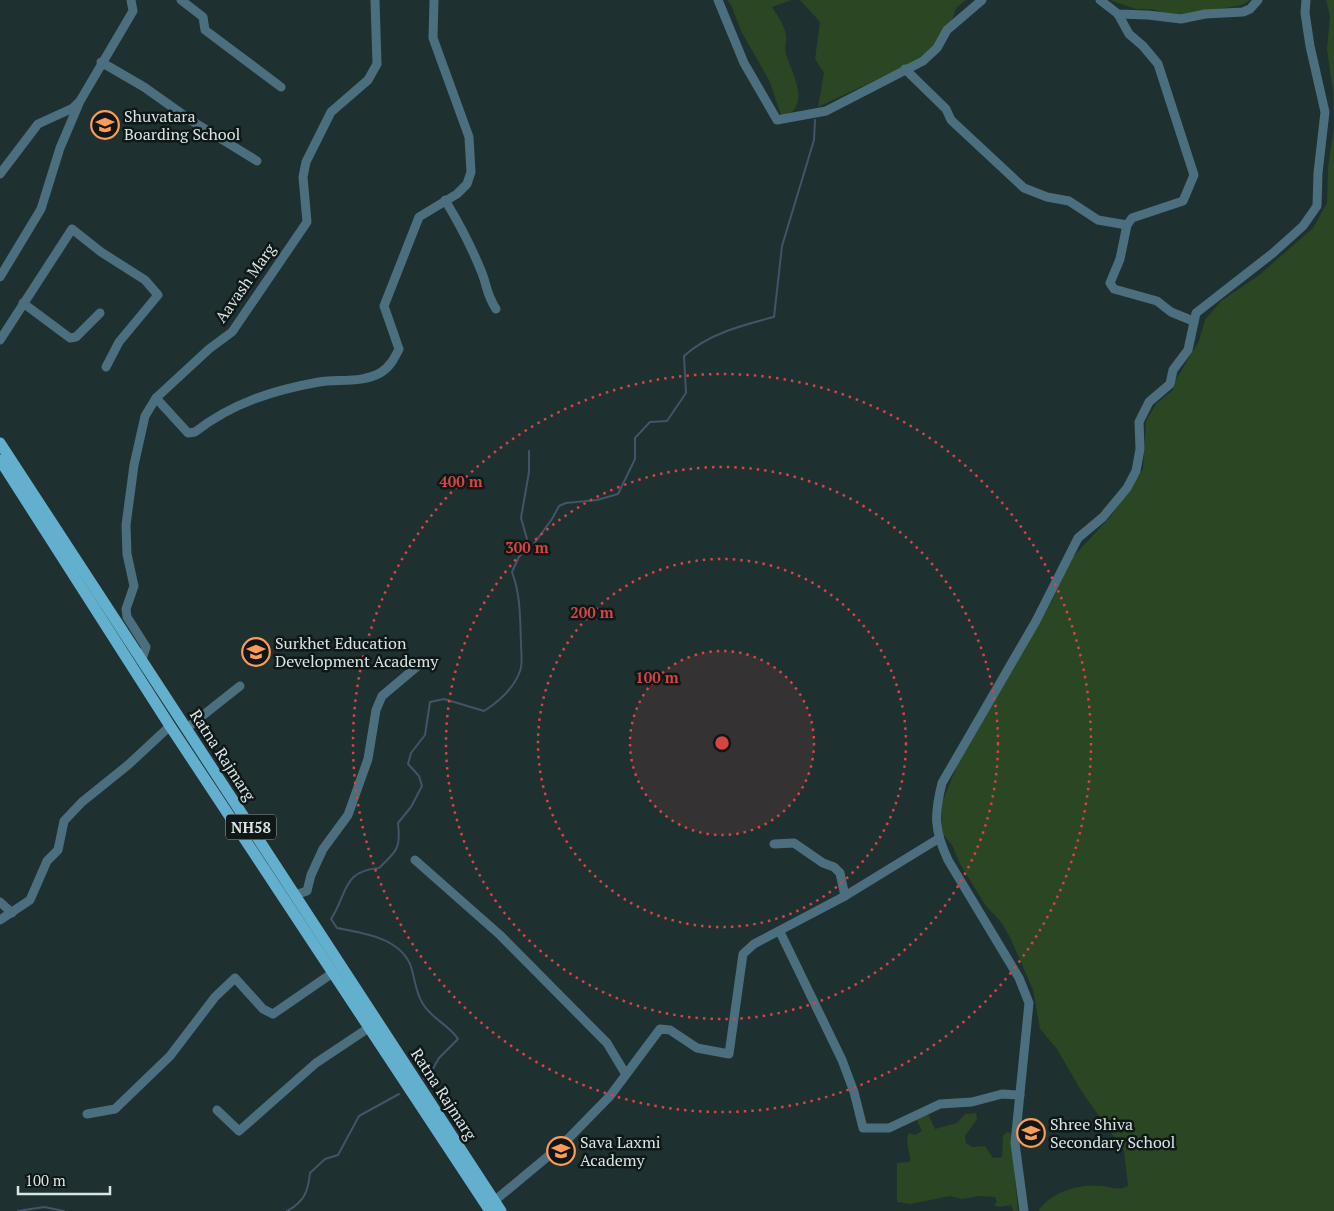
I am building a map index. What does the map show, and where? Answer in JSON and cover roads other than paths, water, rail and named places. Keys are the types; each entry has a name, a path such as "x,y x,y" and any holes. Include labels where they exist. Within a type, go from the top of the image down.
{"main road":[{"name":"Ratna Rajmarg","path":"0,443 295,894 495,1208"},
{"name":"Ratna Rajmarg","path":"0,460 170,726 370,1027 495,1208"}],"street":[{"path":"0,277 41,209 60,148 80,101 101,62 133,11 131,0"},
{"path":"181,0 203,17 205,30 281,87"},
{"name":"Aavash Marg","path":"142,659 146,647 127,617 126,609 134,586 127,554 126,525 140,432 145,416 156,398 209,349 232,332 306,222 303,177 306,162 331,112 368,80 377,64 376,0"},
{"path":"156,398 188,432 195,432 235,406 262,396 320,382 354,380 379,374 392,363 399,349 384,306 419,217 457,194 467,184 472,160 470,137 433,38 434,0"},
{"path":"718,0 744,63 777,120 826,111 931,56 947,30 982,0"},
{"path":"1100,0 1118,14 1129,34 1143,46 1158,64 1194,175 1184,202 1132,218 1127,225 1120,259 1110,283 1114,289 1157,301 1170,312 1193,321"},
{"path":"1118,14 1148,15 1181,20 1205,14 1243,12 1250,9 1258,0"},
{"path":"1024,1211 1015,1143 1028,1003 1019,978 948,860 938,839 936,821 942,783 1036,621 1078,538 1103,517 1127,488 1136,471 1140,449 1139,422 1149,402 1170,384 1173,370 1188,350 1196,313 1273,253 1303,226 1318,206 1318,172 1325,112 1310,46 1305,13 1306,0"},
{"path":"101,62 152,92 192,121 257,162"},
{"path":"905,69 946,109 951,120 1024,188 1047,197 1069,201 1098,220 1127,225"},
{"path":"0,174 38,124 73,108 80,101"},
{"path":"445,200 467,240 483,275 486,294 496,309"},
{"path":"0,340 72,229 101,252 145,280 158,295 119,342 106,367"},
{"path":"23,303 70,338 76,337 100,313"},
{"path":"295,894 307,891 311,875 323,849 348,815 368,759 376,710 382,696 420,664"},
{"path":"186,728 240,686"},
{"path":"0,920 30,900 47,861 58,850 64,820 82,802 128,765 170,726"},
{"path":"495,1208 564,1143 610,1096 625,1073 660,1029 670,1030 697,1048 729,1054 743,954 754,944 780,932 788,925 845,896 938,839"},
{"path":"774,844 794,842 823,863 834,866 840,873 845,896"},
{"path":"415,860 500,935 606,1043 625,1073"},
{"path":"0,902 12,913"},
{"path":"780,932 842,1060 863,1128 889,1128 940,1104 972,1102 1002,1094 1020,1095"},
{"path":"87,1114 115,1109 170,1056 215,997 235,978 263,1009 273,1014 334,972"},
{"path":"217,1110 239,1131 316,1063 370,1027"}],"waterway":[{"path":"521,552 533,545 559,506 566,503 597,500 618,494 635,459 635,438 650,422 667,421 686,393 684,356 693,348 715,336 738,327 774,317 782,246 814,140 815,120"},
{"path":"424,1079 431,1072 439,1058 458,1039 423,1004 418,995 410,964 397,948 368,934 337,928 331,919 352,879 367,870 379,868 394,853 399,838 398,823 411,807 422,786 419,776 408,764 411,753 425,735 430,702 444,699 484,711 505,694 514,683 520,671 522,658 520,608 512,572 527,539 521,518 529,472 529,451"},
{"path":"287,1211 293,1208 304,1196 310,1173 325,1159 338,1155 359,1116 399,1094"},
{"path":"18,1211 44,1207 64,1211"}],"place":[{"name":"Shuvatara Boarding School","path":"105,125"},
{"name":"Surkhet Education Development Academy","path":"256,652"},
{"name":"Shree Shiva Secondary School","path":"1031,1133"},
{"name":"Sava Laxmi Academy","path":"561,1151"}]}
